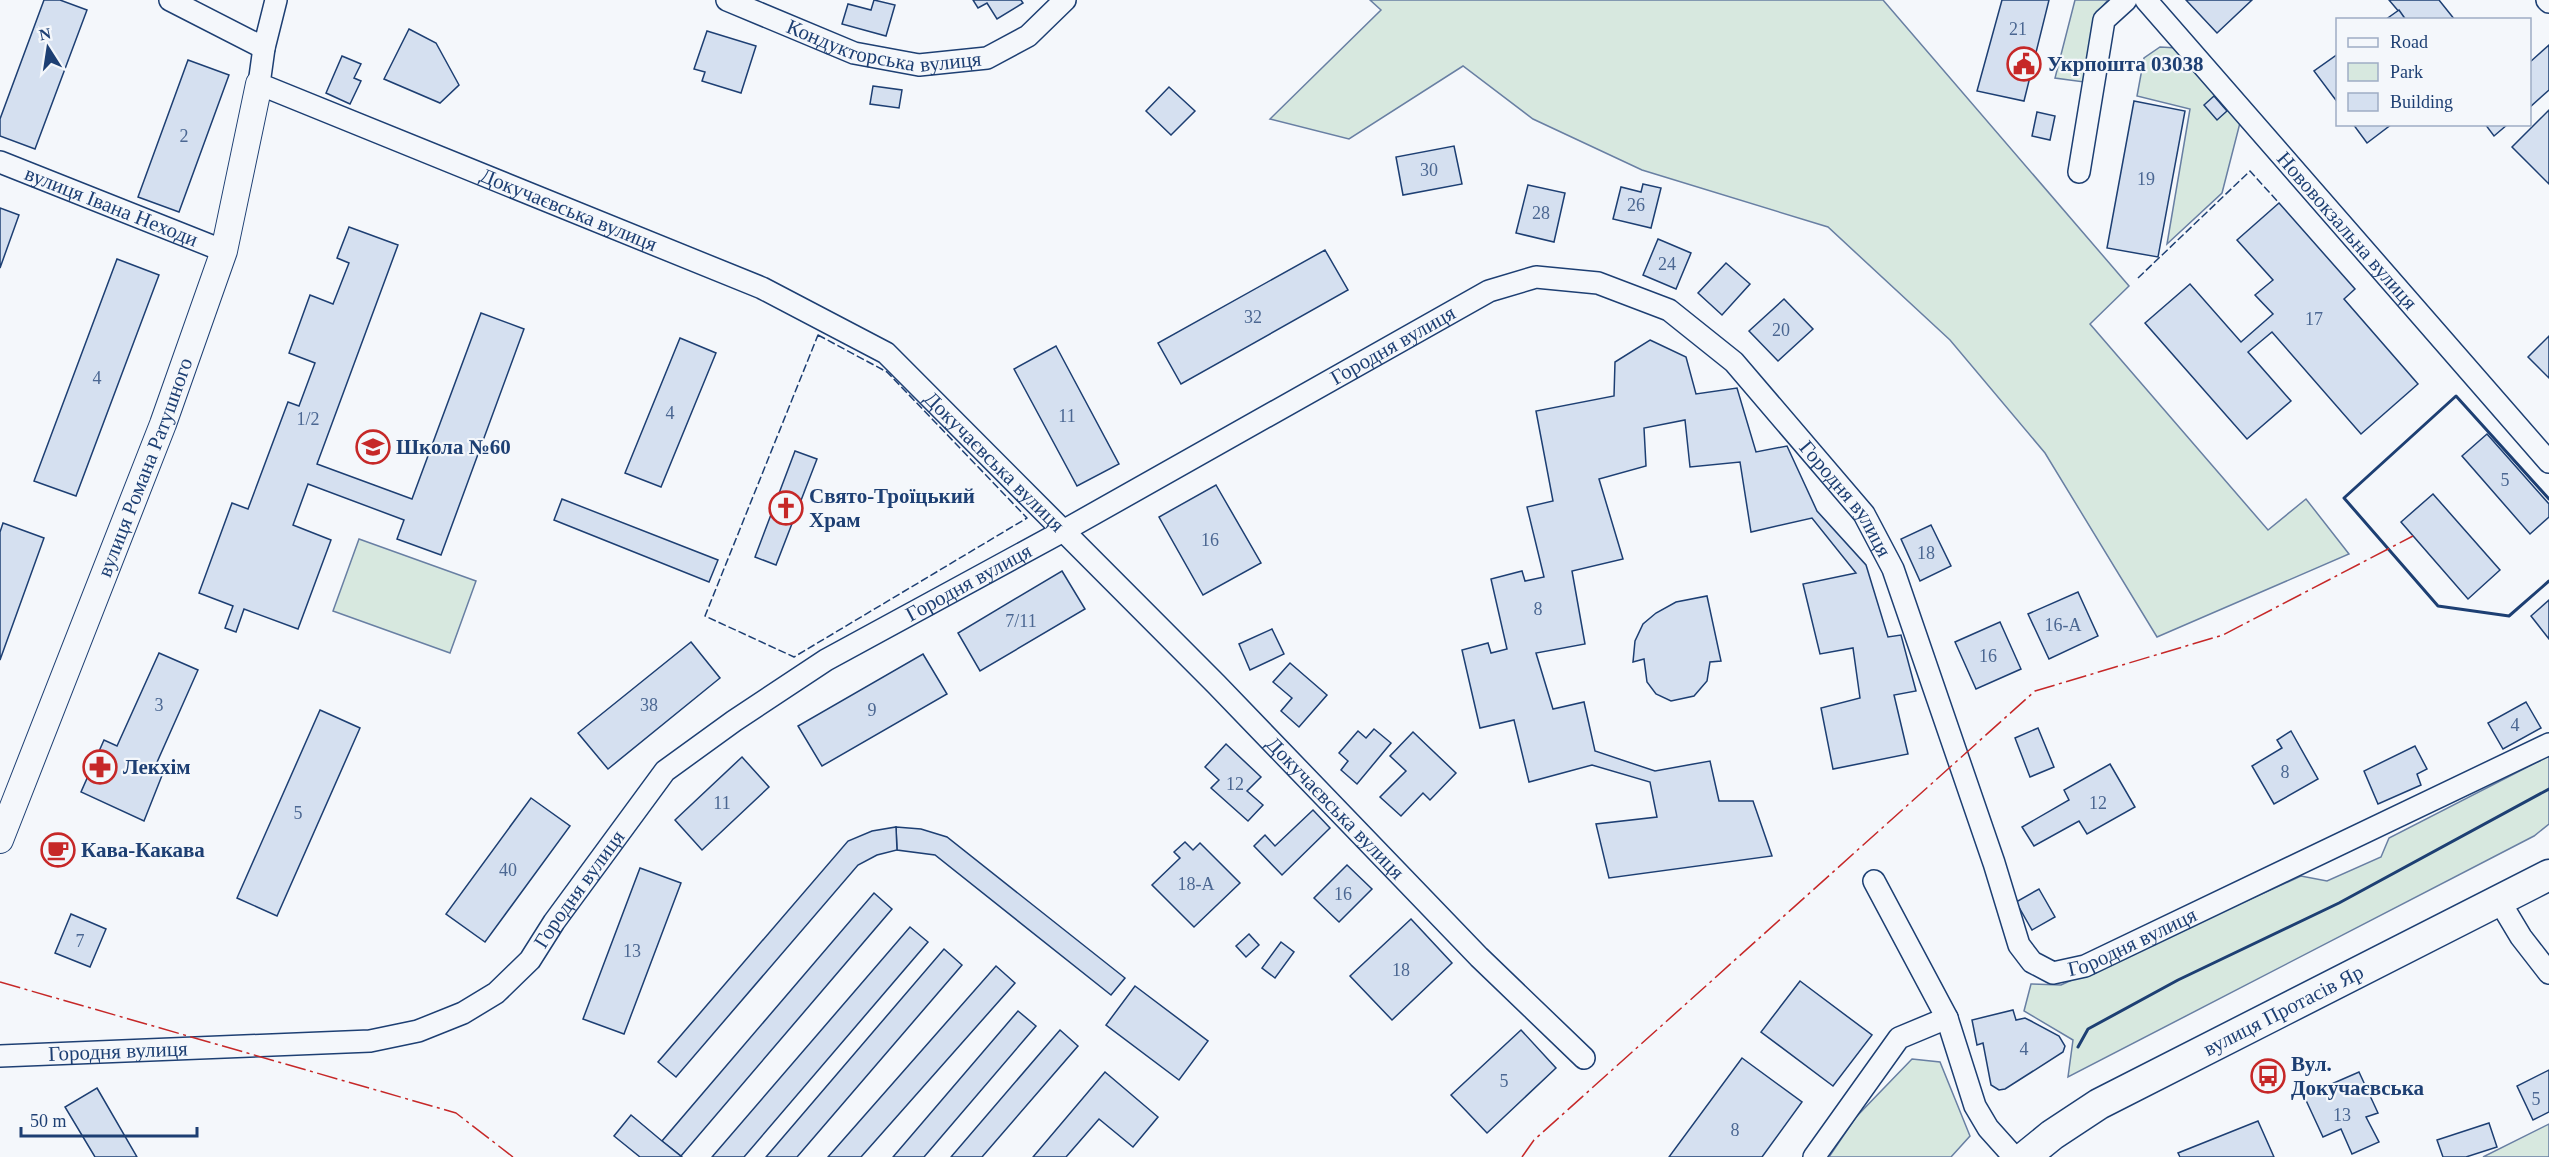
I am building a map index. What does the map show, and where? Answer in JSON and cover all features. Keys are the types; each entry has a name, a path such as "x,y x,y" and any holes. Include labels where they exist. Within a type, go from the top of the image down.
{"main road":[{"name":"вулиця Протасів Яр","path":"2025,1157 2052,1134 2099,1104 2500,902 2549,875"}],"street":[{"path":"170,0 264,48"},
{"path":"259,84 264,48 276,0"},
{"name":"Кондукторська вулиця","path":"727,0 854,53 919,65 987,58 1028,36 1065,0"},
{"path":"2079,172 2104,20 2126,0"},
{"name":"Нововокзальна вулиця","path":"2143,2 2549,462"},
{"name":"вулиця Романа Ратушного","path":"0,840 163,424 224,251 259,84"},
{"name":"Докучаєвська вулиця","path":"259,84 762,288 886,353 1065,530 1479,957 1584,1058"},
{"name":"вулиця Івана Неходи","path":"0,162 224,251"},
{"name":"Городня вулиця","path":"0,1056 370,1041 418,1031 463,1013 496,993 530,960 554,922 665,771 734,721 826,660 1065,530 1489,291 1536,277 1598,283 1669,310 1734,362 1864,514 1893,569 1994,863 2019,945 2032,962 2054,973 2085,966 2549,744"},
{"path":"1874,881 1947,1018 1975,1106 1989,1128 2014,1157"},
{"path":"2500,902 2521,938 2549,973"},
{"path":"1814,1157 1899,1038 1947,1018"}],"green space":[{"path":"1370,0 1883,0 2129,286 2090,324 2268,530 2306,499 2349,554 2157,637 2045,453 1950,340 1828,227 1642,170 1533,119 1463,66 1349,139 1270,119 1381,10"},
{"path":"2075,0 2108,0 2096,14 2084,82 2055,78"},
{"path":"2160,47 2178,48 2241,119 2222,193 2167,244 2190,109 2137,96 2144,58"},
{"path":"359,539 476,581 450,653 333,611"},
{"path":"2549,756 2549,824 2534,836 2068,1077 2073,1040 2024,1011 2031,984 2061,985 2301,876 2327,881 2381,857 2389,838"},
{"path":"1912,1059 1940,1062 1970,1136 1951,1157 1829,1157 1856,1117"},
{"path":"2549,1124 2549,1157 2483,1157"}],"building":[{"path":"44,0 60,0 87,10 35,149 0,136 0,119"},
{"path":"874,0 895,5 886,36 842,24 848,4 871,10"},
{"path":"973,0 1021,0 1023,3 997,19 987,3 978,8"},
{"path":"2002,0 2049,0 2024,101 1977,91"},
{"path":"2186,0 2252,0 2217,33"},
{"path":"2389,0 2439,0 2453,18 2404,18"},
{"path":"2399,10 2405,18 2388,18"},
{"path":"409,29 436,43 459,85 440,103 384,79"},
{"path":"707,31 756,46 741,93 702,81 705,72 694,69"},
{"path":"2549,45 2549,90 2531,106 2531,61"},
{"path":"2336,55 2336,100 2314,71"},
{"path":"342,56 361,64 354,78 361,81 350,104 326,93"},
{"path":"188,60 229,75 179,212 138,197"},
{"path":"873,86 902,90 899,108 870,104"},
{"path":"1169,87 1195,111 1171,135 1146,111"},
{"path":"2214,96 2227,111 2217,120 2204,105"},
{"path":"2134,101 2185,111 2158,257 2107,248"},
{"path":"2549,110 2549,184 2512,147"},
{"path":"2037,112 2055,116 2050,140 2032,136"},
{"path":"2354,126 2389,126 2367,143"},
{"path":"2486,126 2506,126 2494,136"},
{"path":"1454,146 1462,184 1403,195 1396,157"},
{"path":"1643,184 1661,188 1651,228 1613,219 1621,187 1641,192"},
{"path":"1528,185 1565,193 1554,242 1516,233"},
{"path":"2279,203 2355,289 2344,299 2418,384 2361,434 2272,332 2248,352 2291,401 2247,439 2145,323 2190,284 2241,342 2273,314 2255,295 2273,280 2237,240"},
{"path":"0,208 19,215 0,268"},
{"path":"349,227 398,245 317,464 412,499 481,313 524,329 441,555 397,539 404,520 308,484 293,525 331,540 298,629 244,609 236,632 225,628 233,606 199,593 232,503 248,509 288,402 299,406 315,363 289,353 310,295 333,304 349,263 337,258"},
{"path":"1658,239 1691,253 1676,289 1643,275"},
{"path":"1325,250 1348,290 1181,384 1158,343"},
{"path":"117,259 159,275 76,496 34,481"},
{"path":"1726,263 1750,284 1722,315 1698,293"},
{"path":"1784,299 1813,329 1778,361 1749,331"},
{"path":"2549,336 2549,378 2528,357"},
{"path":"680,338 716,353 661,487 625,473"},
{"path":"1650,340 1686,357 1696,394 1737,388 1756,452 1787,446 1817,511 1866,565 1888,637 1901,635 1916,691 1894,695 1908,754 1833,769 1821,708 1860,698 1853,648 1820,654 1803,584 1856,573 1812,518 1751,532 1740,462 1690,467 1685,420 1644,428 1646,466 1599,479 1623,559 1572,571 1585,644 1536,653 1553,709 1584,702 1595,751 1655,771 1710,761 1719,801 1753,801 1772,856 1609,878 1596,824 1657,817 1650,782 1592,765 1529,782 1514,720 1480,728 1462,650 1488,643 1491,653 1507,649 1491,579 1522,571 1525,581 1544,577 1527,507 1553,501 1536,411 1614,396 1615,362"},
{"path":"1056,346 1119,464 1077,486 1014,369"},
{"path":"2487,434 2549,504 2549,517 2530,534 2462,456"},
{"name":"Свято-Троїцький Храм","path":"795,451 817,459 776,565 755,557"},
{"path":"1216,485 1261,563 1203,595 1159,517"},
{"path":"2433,494 2500,570 2468,599 2401,522"},
{"path":"562,499 718,560 709,582 554,520"},
{"path":"3,523 44,538 0,660 0,532"},
{"path":"1931,525 1951,566 1920,581 1901,539"},
{"path":"1062,571 1085,609 980,671 958,633"},
{"path":"2078,592 2098,636 2049,659 2028,614"},
{"path":"1707,596 1721,661 1710,662 1707,681 1694,696 1671,701 1656,694 1647,682 1644,659 1633,662 1635,641 1643,624 1656,613 1676,602"},
{"path":"2549,600 2549,639 2531,616"},
{"path":"2000,622 2021,669 1976,689 1955,642"},
{"path":"1272,629 1284,654 1250,670 1239,644"},
{"path":"691,642 720,678 608,769 578,733"},
{"path":"159,653 198,670 154,769 163,773 144,821 81,792 104,740 117,746"},
{"path":"923,654 947,694 822,766 798,726"},
{"path":"1290,663 1327,695 1299,727 1281,711 1292,698 1273,682"},
{"path":"2526,702 2541,728 2503,749 2488,723"},
{"path":"320,710 360,728 277,916 237,898"},
{"path":"2038,728 2054,767 2030,777 2015,738"},
{"path":"1374,729 1391,743 1357,784 1341,770 1348,761 1339,753 1358,731 1366,738"},
{"path":"2291,731 2318,779 2274,804 2252,766 2282,748 2277,740"},
{"path":"1413,732 1456,773 1430,800 1423,793 1401,816 1380,797 1406,771 1390,756"},
{"path":"1226,744 1261,777 1247,791 1263,805 1248,821 1211,788 1219,780 1205,767"},
{"path":"2415,746 2427,769 2417,774 2421,785 2378,804 2364,771"},
{"path":"742,757 769,787 702,850 675,820"},
{"path":"2110,764 2135,807 2087,834 2079,821 2034,846 2022,827 2069,800 2064,790"},
{"path":"531,798 570,826 485,942 446,914"},
{"path":"1313,810 1330,828 1282,875 1254,846 1265,835 1275,846"},
{"path":"896,827 921,829 947,837 1125,978 1111,995 935,855 897,850"},
{"path":"896,827 897,850 877,855 858,865 676,1077 658,1062 848,841 872,831"},
{"path":"1185,842 1193,850 1200,843 1240,883 1194,927 1152,885 1180,858 1174,852"},
{"path":"1347,865 1372,889 1339,922 1314,898"},
{"path":"640,868 681,883 624,1034 583,1019"},
{"path":"2039,889 2055,917 2032,930 2016,902"},
{"path":"874,893 892,909 681,1156 662,1141"},
{"path":"71,914 106,929 90,967 55,953"},
{"path":"1411,919 1452,963 1392,1020 1350,976"},
{"path":"910,927 928,942 744,1157 712,1157"},
{"path":"1249,934 1259,945 1246,957 1236,946"},
{"path":"1281,942 1294,952 1275,978 1262,968"},
{"path":"944,949 962,965 797,1157 766,1157"},
{"path":"996,966 1015,983 861,1157 828,1157"},
{"path":"1800,981 1872,1035 1833,1086 1761,1032"},
{"path":"1135,986 1208,1041 1179,1080 1106,1025"},
{"path":"2013,1010 2016,1020 2025,1018 2031,1021 2059,1036 2065,1046 2063,1052 2005,1089 1999,1090 1991,1085 1983,1043 1977,1045 1972,1020"},
{"path":"1018,1011 1036,1026 924,1157 893,1157"},
{"path":"1060,1030 1078,1046 982,1157 951,1157"},
{"path":"1521,1030 1556,1068 1487,1133 1451,1095"},
{"path":"1742,1058 1802,1102 1762,1157 1669,1157"},
{"path":"2549,1070 2549,1112 2533,1120 2517,1086"},
{"path":"1105,1072 1158,1117 1133,1147 1099,1119 1066,1157 1033,1157"},
{"path":"2359,1072 2378,1113 2366,1117 2379,1142 2352,1154 2341,1129 2323,1137 2304,1096"},
{"path":"97,1088 137,1157 95,1157 65,1107"},
{"path":"631,1115 682,1157 640,1157 614,1136"},
{"path":"2258,1121 2274,1157 2180,1157 2178,1153"},
{"path":"2489,1123 2497,1147 2466,1157 2443,1157 2437,1140"}],"fence":[{"path":"2138,278 2250,171 2279,203"},
{"path":"818,335 887,372 1027,518 794,657 705,616 818,335"}],"wall":[{"path":"2549,499 2456,396 2344,498 2438,606 2509,616 2549,581"},
{"path":"2078,1047 2088,1029 2178,980 2339,903 2549,789"}],"power":[{"path":"1522,1157 1534,1140 2035,691 2223,635 2413,536"},
{"path":"0,982 456,1113 513,1157"}],"place":[{"name":"Укрпошта 03038","path":"2024,64"},
{"name":"Школа №60","path":"373,447"},
{"name":"Свято-Троїцький Храм","path":"786,508"},
{"name":"Лекхім","path":"100,767"},
{"name":"Кава-Какава","path":"58,850"},
{"name":"Вул. Докучаєвська","path":"2268,1076"}]}
